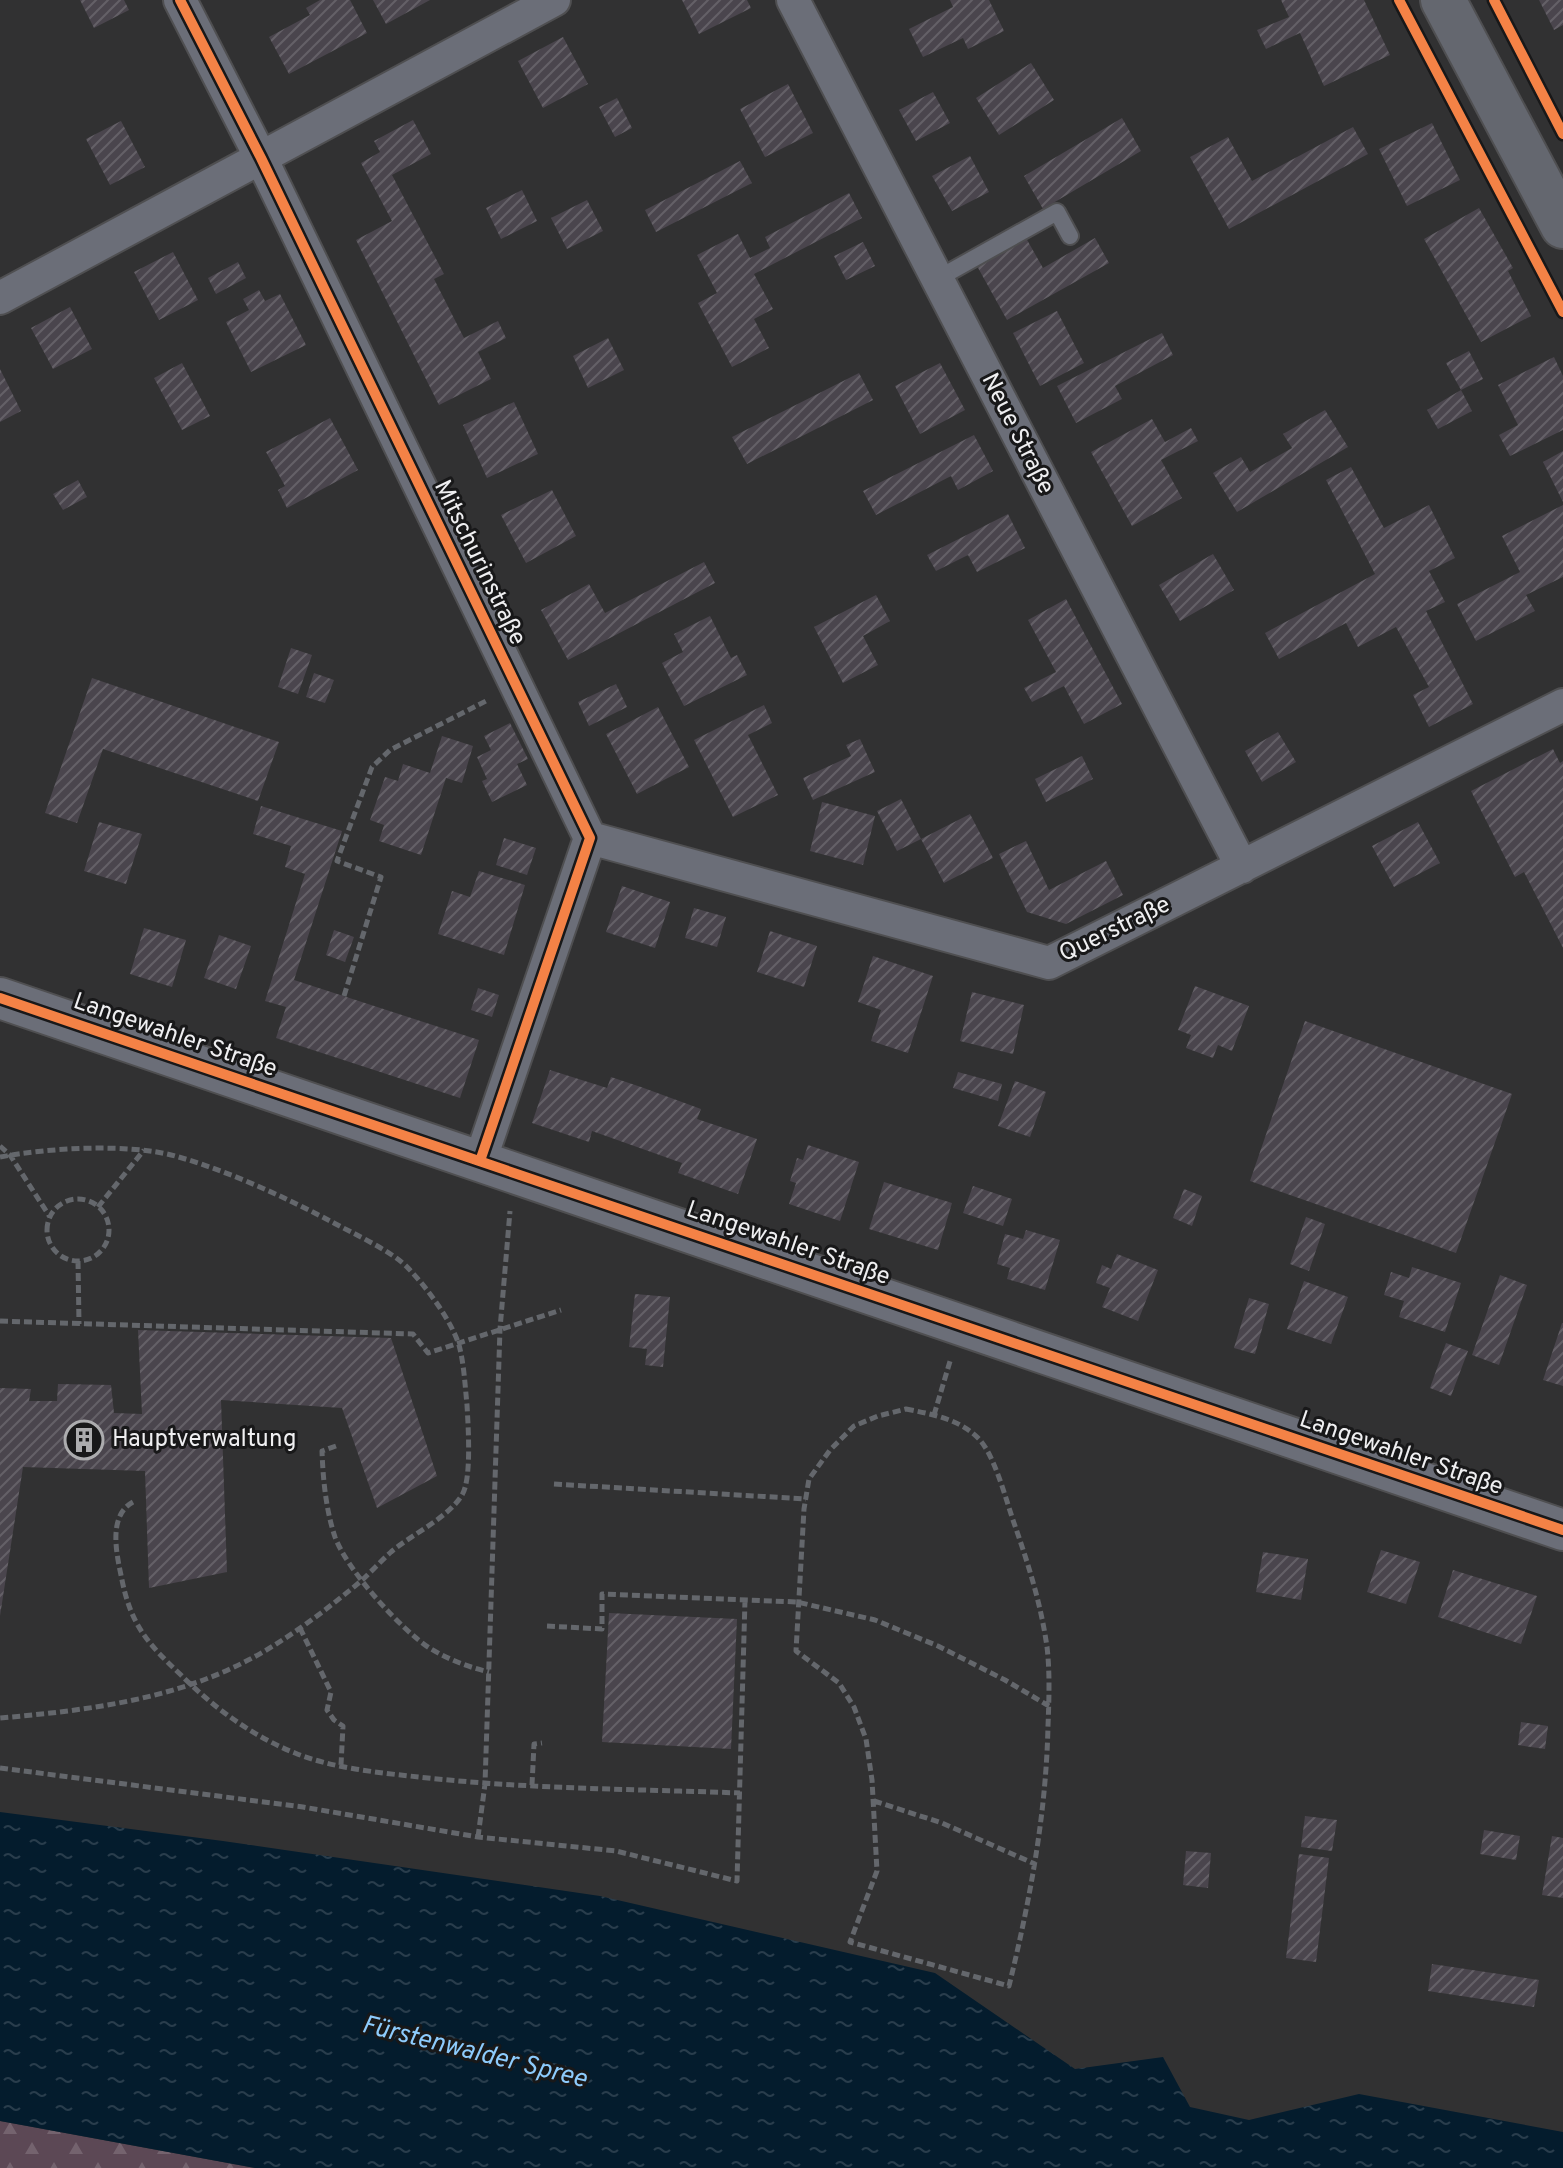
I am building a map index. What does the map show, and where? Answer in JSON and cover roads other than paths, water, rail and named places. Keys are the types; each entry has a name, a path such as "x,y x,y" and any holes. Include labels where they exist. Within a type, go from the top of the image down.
{"main road":[{"path":"1443,0 1563,226"}],"street":[{"name":"Mitschurinstraße","path":"180,0 261,158 590,838"},
{"path":"0,298 554,0"},
{"name":"Neue Straße","path":"793,0 1242,867"},
{"name":"Querstraße","path":"590,838 1049,963 1563,705"},
{"path":"480,1161 590,838"},
{"name":"Langewahler Straße","path":"0,998 1563,1530"}],"lane":[{"path":"937,279 1057,212 1070,236"}],"water":[{"name":"Fürstenwalder Spree","path":"0,1812 600,1896 935,1973 1075,2069 1163,2057 1190,2107 1249,2120 1359,2094 1563,2132 1563,2168 255,2168 0,2121"}],"place":[{"name":"Hauptverwaltung","path":"84,1440"}]}
